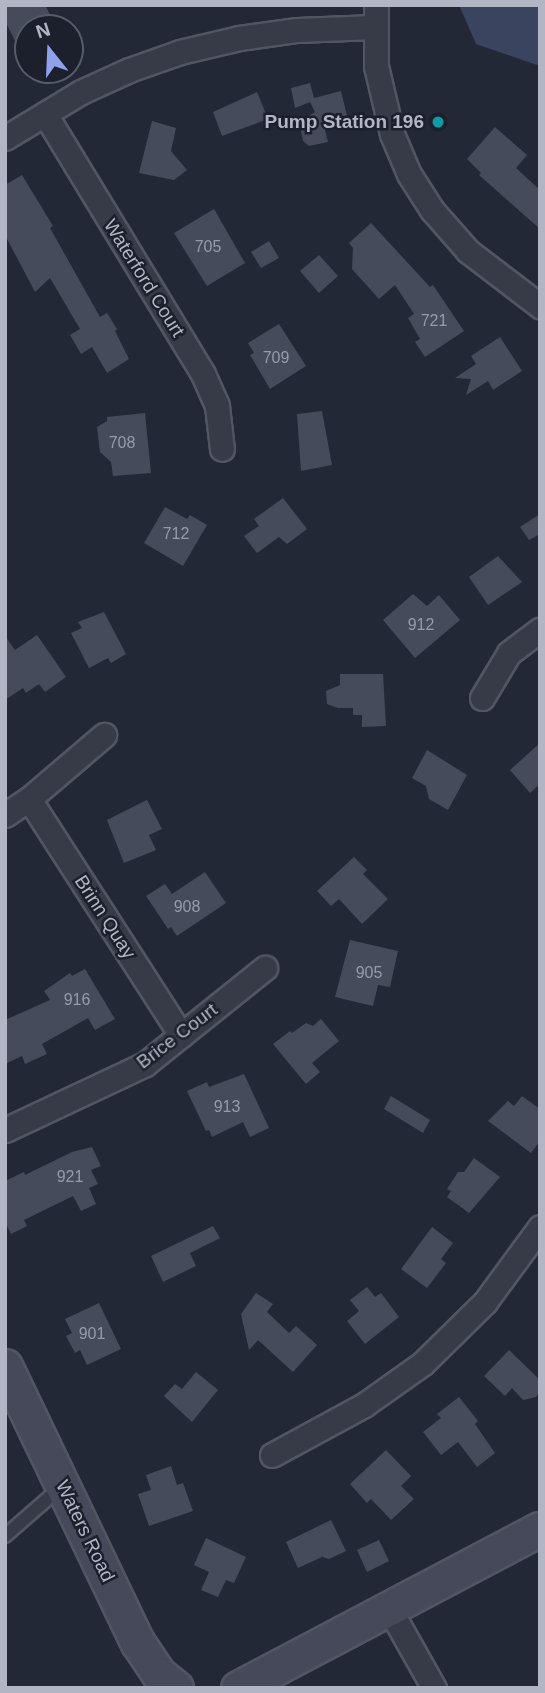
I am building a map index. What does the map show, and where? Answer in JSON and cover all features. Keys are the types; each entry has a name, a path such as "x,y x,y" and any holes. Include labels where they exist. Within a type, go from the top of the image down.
{"street":[{"path":"5,138 129,70 180,52 239,38 375,16 376,66 383,99 399,155 409,174 432,210 468,251 540,306"},
{"name":"Waterford Court","path":"45,114 208,383 217,406 222,449"},
{"path":"482,698 509,653 540,630"},
{"path":"5,815 29,800 104,735"},
{"name":"Brinn Quay","path":"29,800 181,1035"},
{"name":"Brice Court","path":"5,1130 145,1064 265,968"},
{"path":"272,1455 364,1405 423,1363 485,1302 540,1227"},
{"name":"Waters Road","path":"5,1366 138,1643 170,1686"},
{"path":"238,1688 540,1529"},
{"path":"390,1610 434,1688"}],"lane":[{"path":"5,1536 63,1486"}],"water":[{"path":"459,5 540,5 540,66 476,44"}],"building":[{"path":"5,5 45,5 50,14 14,14 14,39 5,21"},
{"path":"310,83 314,98 341,91 349,124 325,130 328,142 309,146 303,141 299,122 315,112 310,102 295,108 291,88"},
{"path":"257,92 268,119 222,136 213,112"},
{"path":"152,121 176,128 171,151 187,170 174,180 139,173"},
{"path":"495,127 527,155 516,168 540,190 540,229 479,175 481,173 467,159"},
{"path":"22,175 53,226 50,228 100,317 107,313 117,329 115,331 129,359 107,373 92,347 81,354 70,335 80,329 50,278 35,292 5,235 5,185"},
{"path":"214,209 245,263 207,286 174,233"},
{"path":"371,223 430,287 433,285 464,331 425,357 415,342 420,339 408,318 414,314 395,285 379,299 352,269 353,248 349,243"},
{"path":"269,241 279,258 261,268 251,252"},
{"path":"319,255 338,276 319,293 300,271"},
{"path":"279,324 306,366 270,389 250,355 254,353 248,343"},
{"path":"500,337 522,371 493,390 488,381 466,395 471,379 455,378 476,364 471,356"},
{"path":"322,411 332,465 301,471 297,414"},
{"path":"145,413 151,473 113,476 111,462 100,452 97,427 107,421 107,417"},
{"path":"283,498 307,529 287,544 279,537 257,553 244,536 259,526 254,519"},
{"path":"165,507 187,519 190,515 207,525 183,566 144,543"},
{"path":"540,514 540,534 529,540 520,527"},
{"path":"498,556 522,582 488,605 469,577"},
{"path":"413,594 427,606 439,595 460,620 415,658 383,620"},
{"path":"104,612 126,654 111,663 108,658 89,668 71,633 82,628 78,622"},
{"path":"37,635 66,677 45,692 39,684 26,693 23,688 5,700 5,636 15,650"},
{"path":"340,674 383,674 386,726 362,727 362,715 353,715 353,708 338,708 327,704 326,691 340,685"},
{"path":"540,743 540,784 530,793 510,770"},
{"path":"427,750 467,775 448,810 429,799 426,786 412,778"},
{"path":"147,800 162,829 149,835 156,850 124,863 107,820"},
{"path":"354,857 367,870 363,874 388,899 362,924 339,899 331,906 317,891"},
{"path":"205,872 226,903 177,936 171,927 168,929 146,896 165,884 172,894"},
{"path":"350,940 398,951 390,987 378,985 373,1006 335,997"},
{"path":"85,969 115,1019 95,1030 88,1018 42,1044 47,1054 25,1064 22,1056 5,1064 5,1020 50,1000 44,991 70,973 72,976"},
{"path":"321,1019 339,1041 312,1063 320,1072 306,1084 273,1044 290,1031 292,1033 306,1023 313,1026"},
{"path":"244,1074 269,1128 250,1137 243,1122 212,1137 209,1130 206,1131 187,1091 207,1082 209,1087"},
{"path":"391,1096 430,1120 423,1133 384,1109"},
{"path":"522,1096 540,1109 540,1141 531,1153 488,1121 508,1101 514,1106"},
{"path":"92,1147 101,1166 91,1170 98,1184 89,1188 96,1204 81,1211 73,1196 24,1220 27,1226 11,1234 5,1222 5,1181 24,1172 25,1175 72,1152"},
{"path":"474,1158 500,1177 469,1213 447,1197 451,1191 447,1189 458,1172 464,1172"},
{"path":"213,1226 220,1238 190,1253 196,1266 163,1282 151,1256"},
{"path":"432,1227 453,1243 441,1259 446,1263 427,1288 401,1269"},
{"path":"367,1287 375,1297 381,1293 399,1317 365,1344 347,1321 359,1311 350,1300"},
{"path":"256,1293 273,1304 267,1312 289,1333 296,1326 317,1345 293,1372 258,1340 249,1350 241,1314"},
{"path":"99,1303 121,1349 87,1365 80,1350 75,1353 66,1336 72,1333 65,1319"},
{"path":"509,1350 540,1380 540,1392 536,1397 523,1400 512,1388 505,1396 484,1376"},
{"path":"196,1372 218,1390 192,1422 164,1396 175,1384 182,1389"},
{"path":"459,1397 478,1421 475,1424 495,1453 477,1467 458,1442 441,1455 423,1432 441,1418 437,1414"},
{"path":"386,1450 411,1476 401,1486 414,1499 391,1520 371,1499 367,1503 350,1484"},
{"path":"171,1466 177,1485 183,1483 193,1511 149,1526 138,1494 151,1490 146,1475"},
{"path":"331,1520 346,1551 329,1559 322,1557 298,1568 286,1542"},
{"path":"206,1538 246,1557 234,1583 226,1580 218,1597 201,1590 209,1572 194,1565"},
{"path":"379,1540 389,1561 367,1572 357,1550"}],"place":[{"name":"Pump Station 196","path":"438,122"}]}
